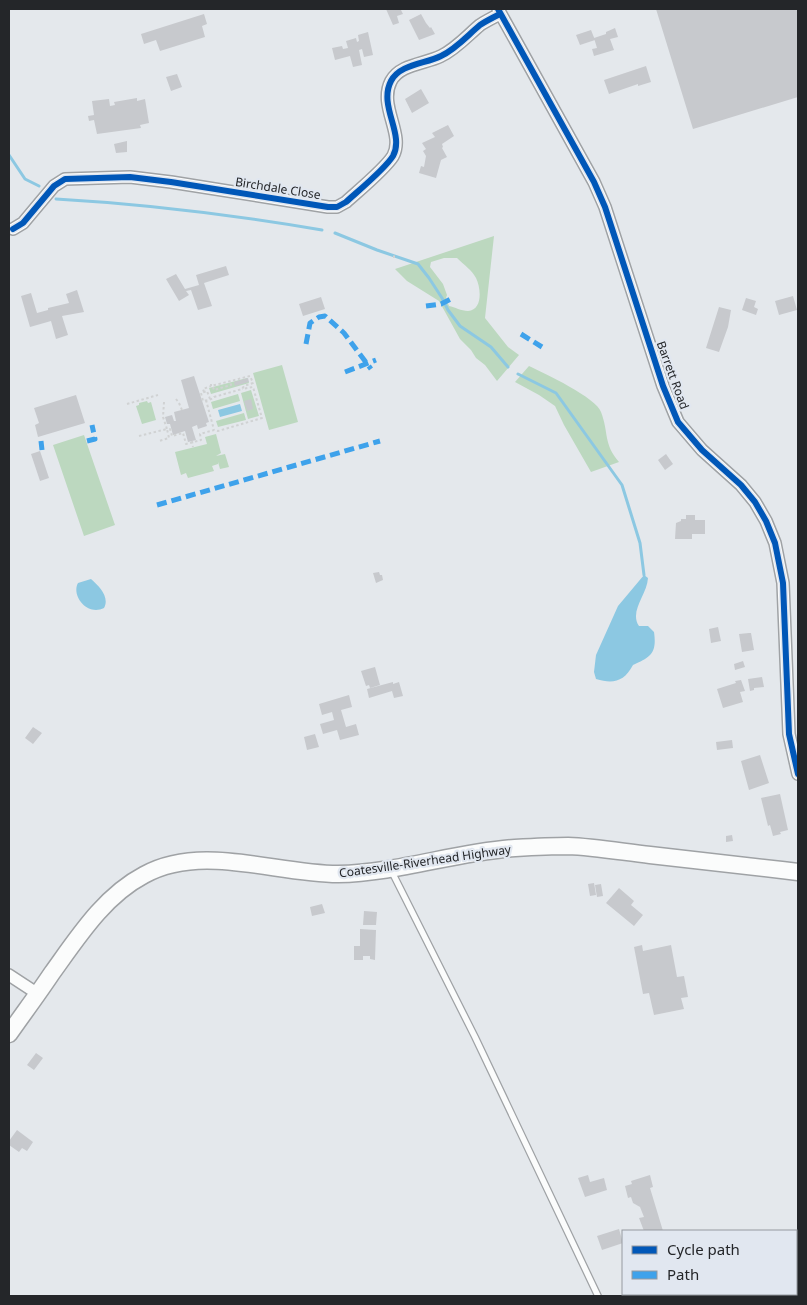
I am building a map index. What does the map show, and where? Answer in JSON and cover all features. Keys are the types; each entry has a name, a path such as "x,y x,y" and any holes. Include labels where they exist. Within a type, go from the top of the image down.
{"main road":[{"name":"Coatesville-Riverhead Highway","path":"9,1034 71,946 108,901 125,886 145,874 165,866 210,860 236,862 312,874 341,874 514,848 569,846 798,872"}],"street":[{"name":"Birchdale Close","path":"13,229 23,223 54,186 65,180 130,177 328,207 342,205 390,160 395,151 395,139 387,104 387,94 390,83 396,74 404,69 443,55 499,11"},
{"name":"Barrett Road","path":"499,11 590,174 605,207 663,386 678,422 702,450 742,485 766,521 775,543 783,582 789,734 798,774"},
{"path":"9,975 38,994"}],"lane":[{"path":"390,868 475,1037 598,1296"}],"path":[{"path":"139,436 170,428 172,436 183,433 186,444 201,440 200,434 214,430 218,431 262,418 252,388 242,389 204,401 201,393 204,392 203,389 212,385 250,376 253,383 244,386 242,389"},
{"path":"204,392 207,391 214,430"},
{"path":"127,404 158,395"},
{"path":"176,399 182,410"},
{"path":"159,441 169,438 163,417 164,402"},
{"path":"192,442 193,447"}],"green space":[{"path":"494,236 485,318 508,347 519,355 497,381 485,365 476,358 460,339 439,301 407,281 395,269","holes":["444,258 457,258 470,270 478,282 480,293 478,303 473,310 468,311 449,306 443,284 430,267 431,262"]},
{"path":"282,365 298,422 269,430 253,373"},
{"path":"529,366 569,386 597,406 601,412 611,449 619,462 591,472 555,406 515,382"},
{"path":"247,378 249,383 211,394 209,388"},
{"path":"251,390 259,416 248,419 241,393"},
{"path":"238,394 240,401 213,409 211,402"},
{"path":"147,401 148,403 151,402 156,420 142,424 136,406"},
{"path":"244,413 246,420 218,427 216,421"},
{"path":"216,434 221,453 216,456 225,454 229,467 220,469 218,462 218,464 212,466 214,471 188,478 186,473 181,475 175,452 207,444 205,437"},
{"path":"84,435 115,525 84,536 53,445"}],"water":[{"path":"240,404 242,411 220,417 218,410"},
{"path":"644,575 648,578 647,584 637,609 636,620 639,626 648,626 654,632 655,645 653,650 648,657 633,665 630,671 622,678 613,681 596,679 594,672 596,655 618,606"},
{"path":"91,579 105,596 104,608 91,609 80,601 76,592 78,583"}],"building":[{"path":"386,9 405,9 401,10 403,14 397,16 399,23 393,25"},
{"path":"656,9 798,9 798,97 693,129"},
{"path":"204,14 207,24 202,26 205,37 160,51 156,40 144,44 141,34"},
{"path":"421,14 435,34 419,40 409,20"},
{"path":"615,28 618,37 610,39 614,50 594,56 592,49 597,48 594,38 606,34 606,32"},
{"path":"591,30 595,40 580,45 576,35"},
{"path":"368,32 373,55 364,57 362,49 359,50 362,65 353,67 350,56 335,60 332,48 342,46 343,49 348,48 346,41 356,38 357,42 359,41 358,35"},
{"path":"646,66 651,82 638,86 638,84 609,94 604,80"},
{"path":"177,74 182,87 171,91 166,77"},
{"path":"421,89 429,103 412,113 405,99"},
{"path":"137,98 137,101 145,99 149,123 140,125 141,128 97,134 94,120 89,121 88,116 94,115 92,101 109,99 110,106 115,105 114,102"},
{"path":"448,125 454,136 442,144 447,157 441,160 436,178 419,173 421,166 424,167 426,156 423,151 426,149 422,143 435,137 432,133"},
{"path":"127,141 127,152 116,153 114,144"},
{"path":"226,266 229,275 204,283 212,306 198,310 191,290 186,291 189,295 179,301 166,279 176,274 185,289 199,285 196,275"},
{"path":"77,290 84,312 62,316 68,335 56,339 51,321 30,327 21,296 31,293 37,313 69,303 66,294"},
{"path":"793,296 797,310 779,315 775,301"},
{"path":"321,297 325,309 303,316 299,304"},
{"path":"746,298 756,301 754,307 758,309 756,315 742,310"},
{"path":"719,307 731,310 728,327 719,352 706,348"},
{"path":"194,376 209,422 206,423 207,426 198,429 197,425 192,427 196,440 188,442 185,431 173,435 170,424 167,424 165,417 172,415 174,421 176,421 174,412 189,408 181,380"},
{"path":"248,378 249,382 235,386 234,382"},
{"path":"76,395 85,423 38,437 35,425 39,423 34,408"},
{"path":"251,399 253,409 247,411 244,401"},
{"path":"40,451 49,478 40,481 31,454"},
{"path":"666,454 673,464 665,470 658,460"},
{"path":"686,515 695,515 695,520 705,520 705,534 692,534 692,539 675,539 676,523 681,521 681,519 686,519"},
{"path":"379,572 383,580 376,583 373,573"},
{"path":"718,627 721,641 711,643 709,629"},
{"path":"751,633 754,650 742,652 739,634"},
{"path":"743,661 745,667 735,670 734,664"},
{"path":"375,667 380,685 370,688 369,685 366,686 361,671"},
{"path":"762,677 764,687 754,688 754,690 750,691 748,679"},
{"path":"741,680 745,691 740,692 743,702 723,708 717,689"},
{"path":"393,682 393,684 399,682 403,696 394,698 392,691 369,698 367,689"},
{"path":"349,695 352,707 341,710 346,727 356,724 359,735 340,740 337,730 323,734 320,724 334,720 332,712 322,715 319,704"},
{"path":"33,727 42,733 33,744 25,738"},
{"path":"315,734 319,747 307,750 304,737"},
{"path":"732,740 733,748 717,750 716,742"},
{"path":"760,755 769,783 749,790 741,761"},
{"path":"780,794 788,830 773,836 770,825 768,826 761,798"},
{"path":"732,835 733,841 726,842 726,836"},
{"path":"594,883 596,895 590,896 588,884"},
{"path":"601,884 603,896 597,897 595,885"},
{"path":"619,888 634,901 631,905 643,915 634,926 606,903"},
{"path":"322,904 325,913 312,916 310,907"},
{"path":"364,911 377,912 376,925 363,925"},
{"path":"360,929 376,930 375,960 370,959 370,956 363,956 363,960 354,960 354,946 360,946"},
{"path":"642,945 643,951 671,945 677,977 684,976 688,997 681,998 684,1009 654,1015 649,993 643,994 634,947"},
{"path":"36,1053 43,1058 34,1070 27,1065"},
{"path":"17,1130 33,1142 27,1151 22,1148 19,1152 9,1145 9,1141"},
{"path":"588,1175 590,1182 604,1178 607,1190 585,1197 578,1178"},
{"path":"650,1175 653,1187 650,1188 663,1230 644,1230 639,1218 644,1217 640,1207 633,1203 631,1197 628,1198 625,1186 632,1184 631,1181"},
{"path":"619,1229 622,1243 602,1250 597,1236"}],"waterway":[{"path":"9,155 25,179 39,186"},
{"path":"56,199 189,211 322,230"},
{"path":"335,233 418,264 460,326 491,347 508,367"},
{"path":"518,374 556,393 622,485 640,543 644,575"}],"marked path":[{"path":"426,306 441,304 451,299"},
{"path":"306,344 310,323 319,317 325,316 344,333 371,369"},
{"path":"521,334 542,347"},
{"path":"345,372 376,360"},
{"path":"87,441 95,439 92,425"},
{"path":"41,441 42,450"},
{"path":"157,505 380,441"}],"cycle path":[{"path":"498,9 594,182 605,207 663,386 678,422 702,450 741,485 755,502 766,521 775,543 783,583 789,734 798,774"},
{"path":"13,229 23,223 54,186 65,179 130,177 337,207 346,202 371,180 393,156 396,139 389,110 388,90 395,75 413,65 435,59 446,53 457,46 480,25 500,14"}]}
